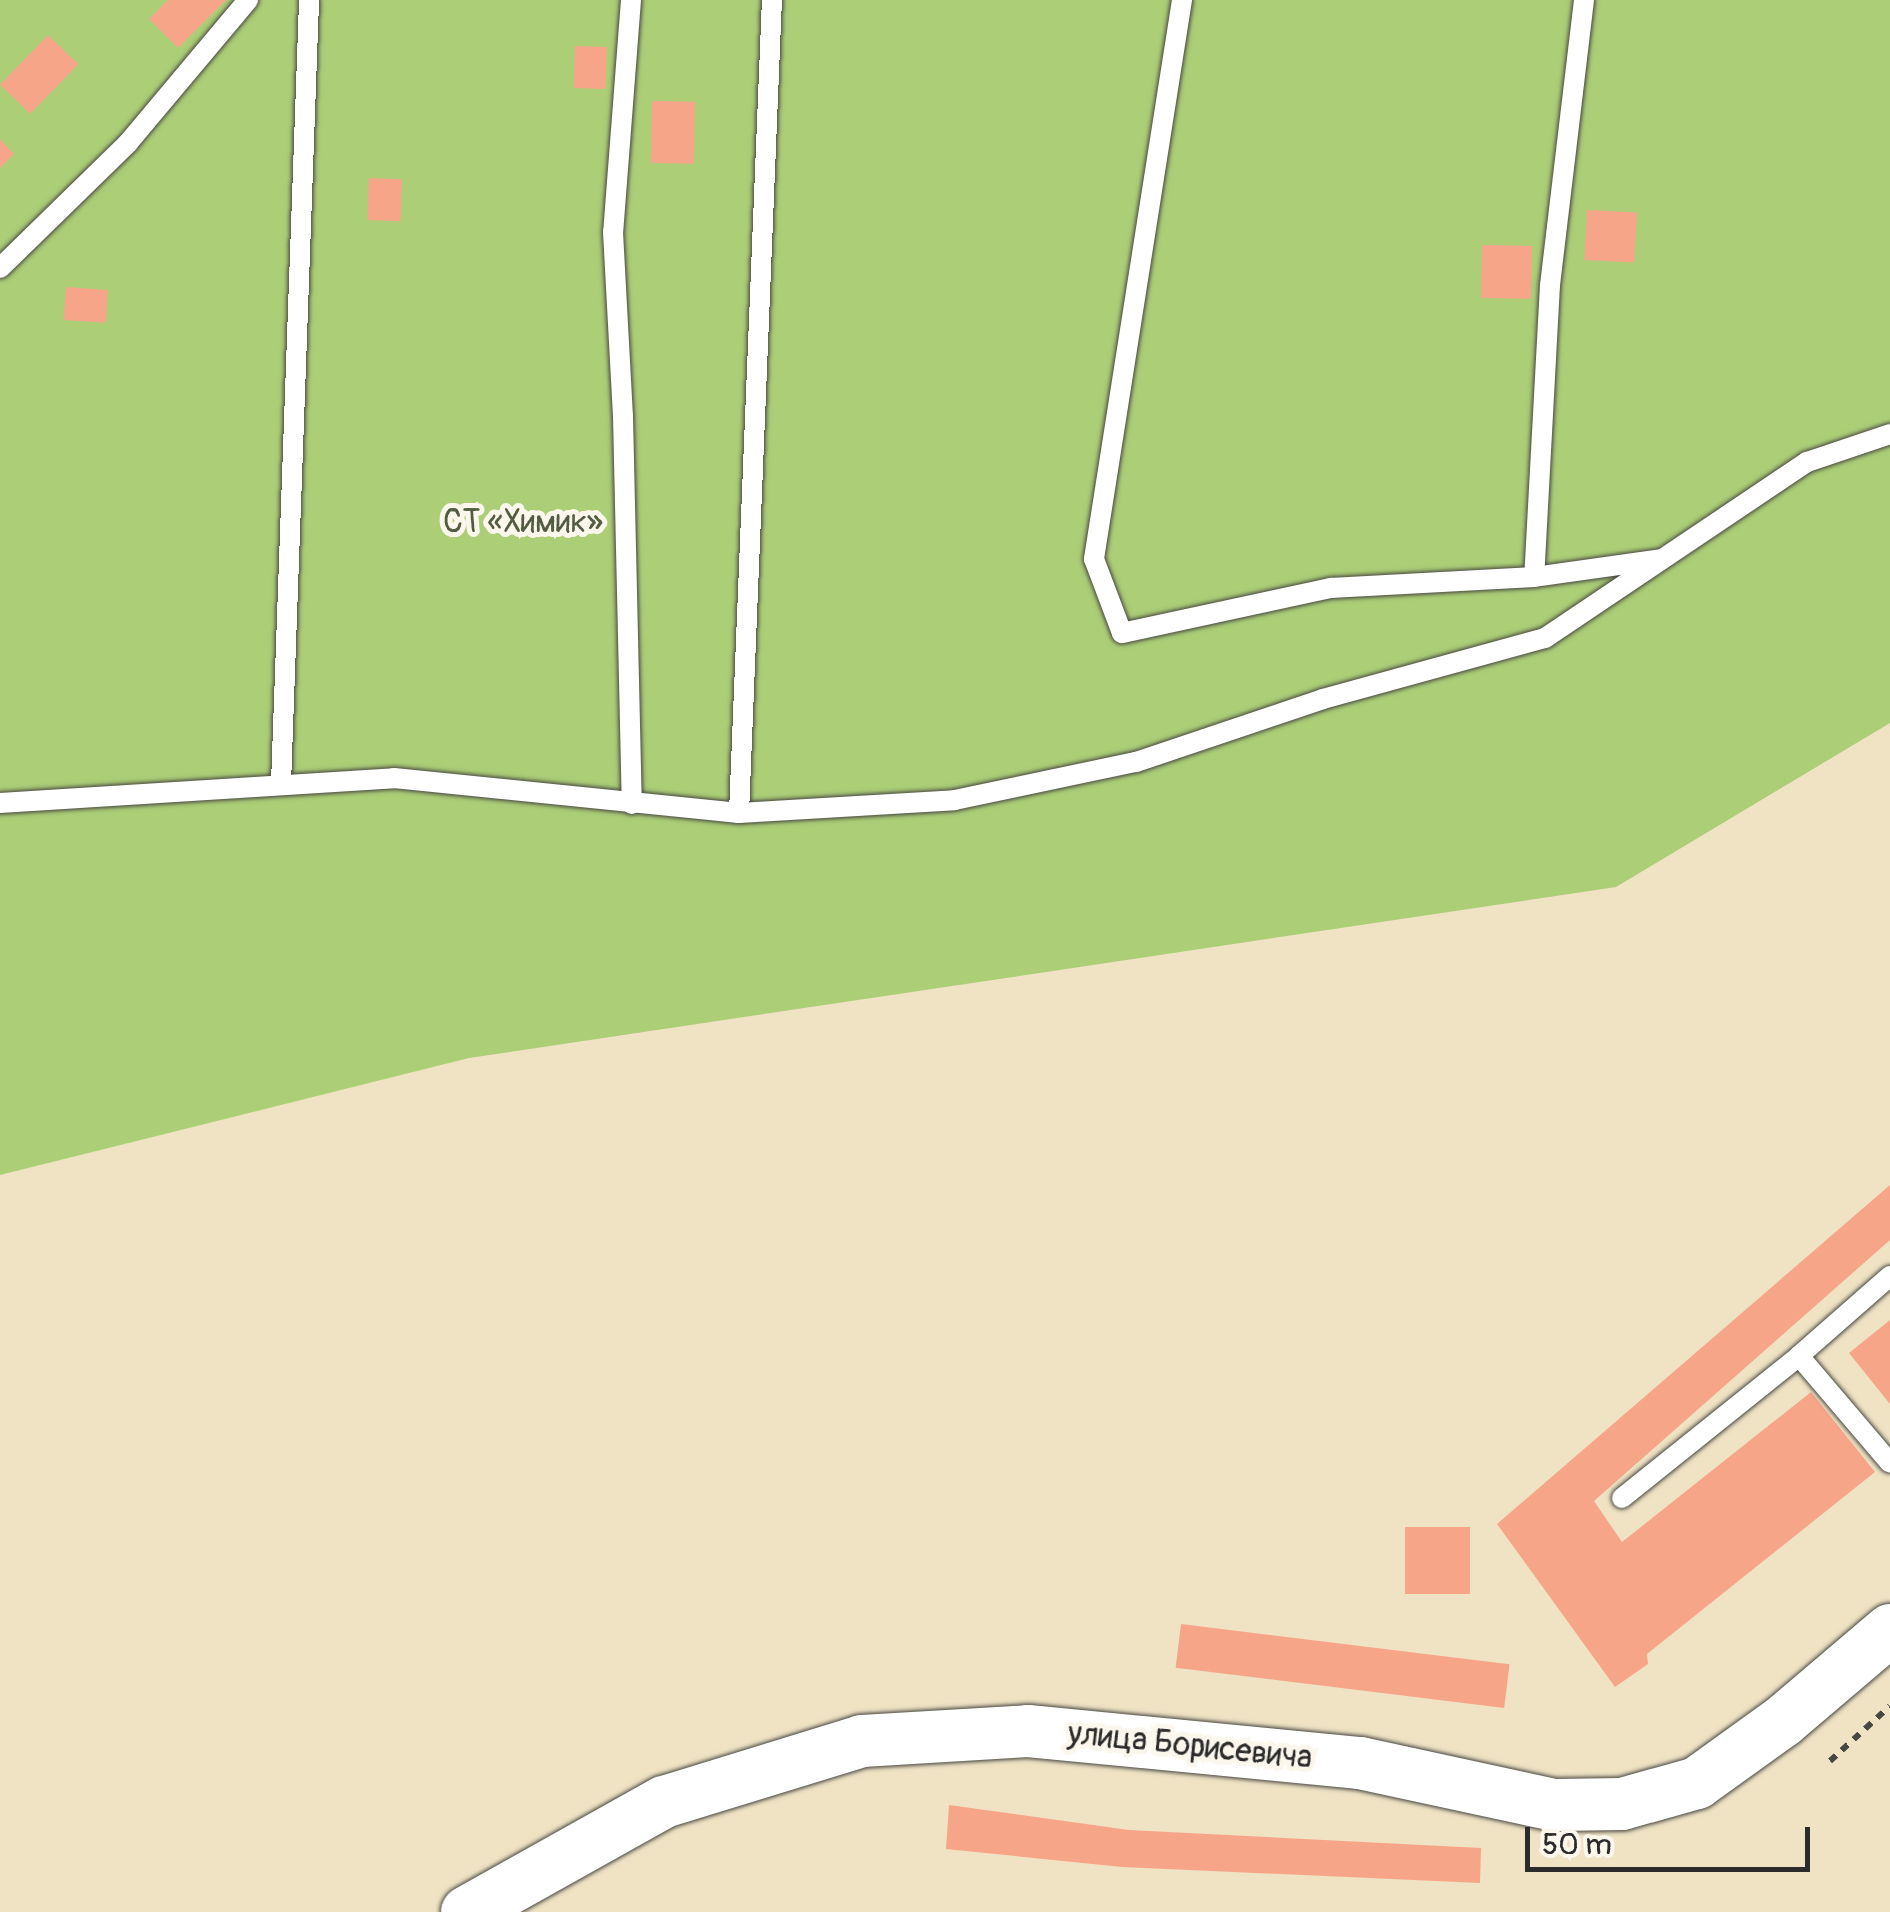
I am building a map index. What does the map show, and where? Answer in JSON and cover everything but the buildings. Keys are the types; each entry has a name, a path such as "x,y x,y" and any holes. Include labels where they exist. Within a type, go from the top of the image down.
{"street":[{"name":"улица Борисевича","path":"467,1912 664,1802 862,1741 1028,1730 1360,1763 1554,1805 1622,1804 1697,1782 1782,1722 1890,1630"}],"lane":[{"path":"0,268 128,142 248,0"},
{"path":"280,784 308,0"},
{"path":"631,0 613,232 623,416 632,804"},
{"path":"739,813 772,0"},
{"path":"1182,0 1094,560 1122,634 1331,588 1534,576 1670,558"},
{"path":"1534,576 1550,285 1584,0"},
{"path":"0,804 394,778 739,813 955,800 1136,762 1323,699 1545,638 1670,558 1807,462 1890,434"},
{"path":"1622,1498 1800,1356 1890,1276"},
{"path":"1800,1356 1890,1463"}],"path":[{"path":"1830,1761 1890,1706"}],"green space":[{"name":"СТ «Химик»","path":"0,0 1890,0 1890,723 1616,887 469,1058 0,1175"}]}
